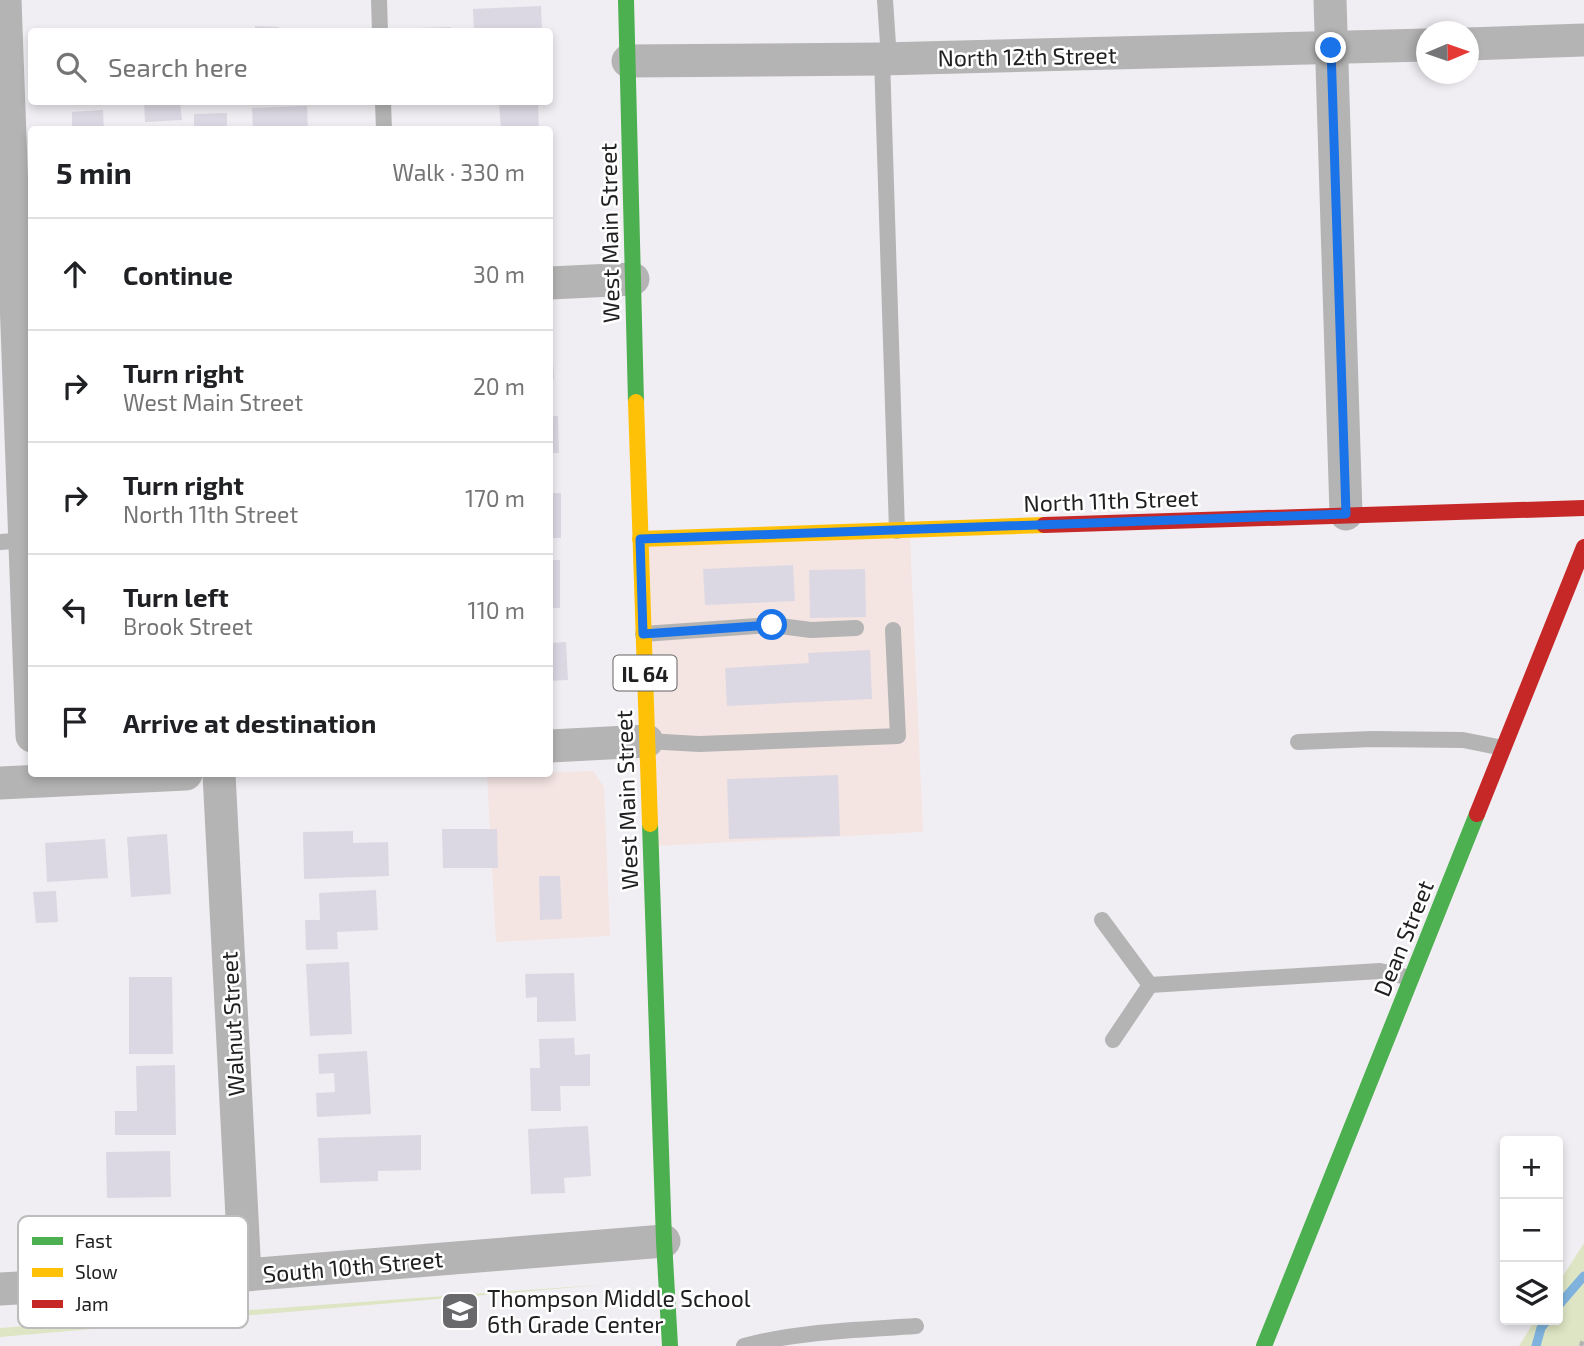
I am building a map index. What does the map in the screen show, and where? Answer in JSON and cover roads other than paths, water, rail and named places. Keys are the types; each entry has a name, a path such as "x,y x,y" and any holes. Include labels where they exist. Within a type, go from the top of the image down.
{"street":[{"path":"5,0 15,308 18,541 28,680"},
{"name":"West Main Street","path":"626,0 643,634 670,1346"},
{"path":"1330,0 1346,514"},
{"path":"1479,44 1584,40"},
{"name":"North 12th Street","path":"628,61 885,59 1416,45"},
{"path":"553,283 633,279"},
{"name":"North 11th Street","path":"640,539 1584,508"},
{"name":"Dean Street","path":"1264,1346 1584,547"},
{"path":"553,746 647,741"},
{"path":"0,783 33,777"},
{"name":"Walnut Street","path":"219,777 242,1216"},
{"name":"South 10th Street","path":"248,1275 664,1241"},
{"name":"South 10th Street","path":"0,1289 18,1288"}],"lane":[{"path":"379,0 380,28"},
{"path":"885,0 897,531"},
{"path":"383,105 384,126"},
{"path":"643,634 772,625 811,630 856,628"},
{"path":"647,741 699,744 898,737 893,630"},
{"path":"1298,742 1373,738 1463,740 1503,748"},
{"path":"1102,920 1150,985"},
{"path":"1150,985 1380,971 1412,978"},
{"path":"1113,1040 1150,985"},
{"path":"744,1346 768,1339 805,1334 916,1326"}],"waterway":[{"path":"1563,1300 1584,1276"},
{"path":"1536,1346 1543,1325"}],"place":[{"name":"Thompson Middle School 6th Grade Center","path":"460,1311"}]}
